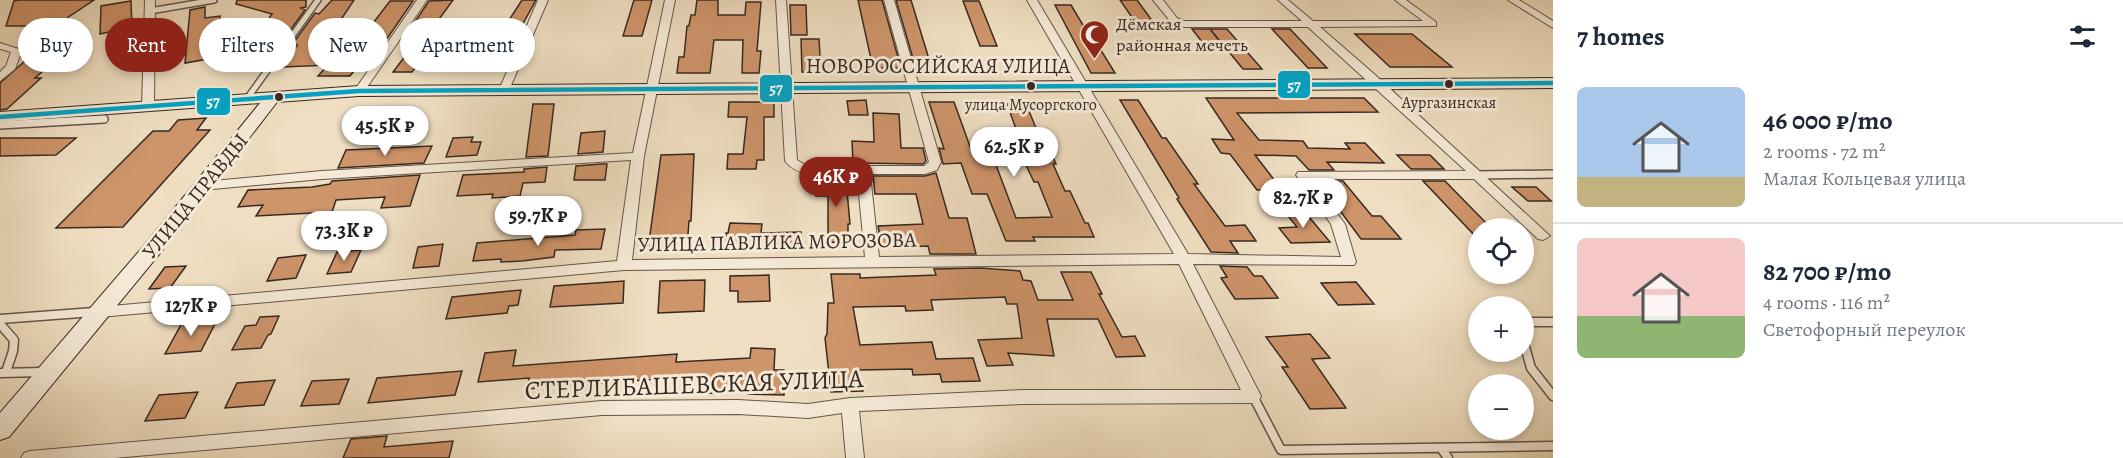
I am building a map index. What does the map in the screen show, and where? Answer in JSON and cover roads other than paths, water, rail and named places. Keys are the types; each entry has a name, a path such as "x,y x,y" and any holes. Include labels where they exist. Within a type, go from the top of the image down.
{"main road":[{"name":"НОВОРОССИЙСКАЯ УЛИЦА","path":"0,117 359,91 1553,83"},
{"name":"УЛИЦА ПРАВДЫ","path":"0,430 100,312 272,98"}],"street":[{"path":"359,91 422,0"},
{"path":"504,90 543,0"},
{"path":"624,265 638,156 670,0"},
{"path":"781,0 790,161 796,167 806,170 925,170 933,166 935,162 889,0"},
{"path":"1032,0 1184,260 1253,396"},
{"path":"1158,0 1174,20 1181,24 1223,26 1310,23 1433,24 1400,0"},
{"path":"1283,0 1544,236"},
{"path":"1513,0 1553,25"},
{"path":"148,107 150,6"},
{"path":"0,46 17,51 11,67 0,78"},
{"path":"202,186 322,175 638,156"},
{"path":"863,171 873,262"},
{"name":"УЛИЦА ПАВЛИКА МОРОЗОВА","path":"100,312 624,265 1129,258 1349,262 1338,224 1302,175 1476,175"},
{"name":"СТЕРЛИБАШЕВСКАЯ УЛИЦА","path":"30,458 418,426 602,408 738,407 808,411 850,405 1022,397 1253,396"},
{"path":"850,405 855,458"}],"lane":[{"path":"150,6 214,0"},
{"path":"246,100 318,0"},
{"path":"0,125 104,119"},
{"path":"1476,175 1553,174"},
{"path":"0,319 100,312"},
{"path":"1534,322 1553,322"},
{"path":"0,324 11,332 16,345 3,373 48,372"},
{"path":"1529,362 1531,368 1553,396"},
{"path":"1253,396 1281,450 1553,446"},
{"path":"1441,448 1448,458"}],"place":[{"name":"Дёмская районная мечеть","path":"1095,60"},
{"name":"Аургазинская","path":"1449,84"},
{"name":"улица Мусоргского","path":"1031,86"}]}
